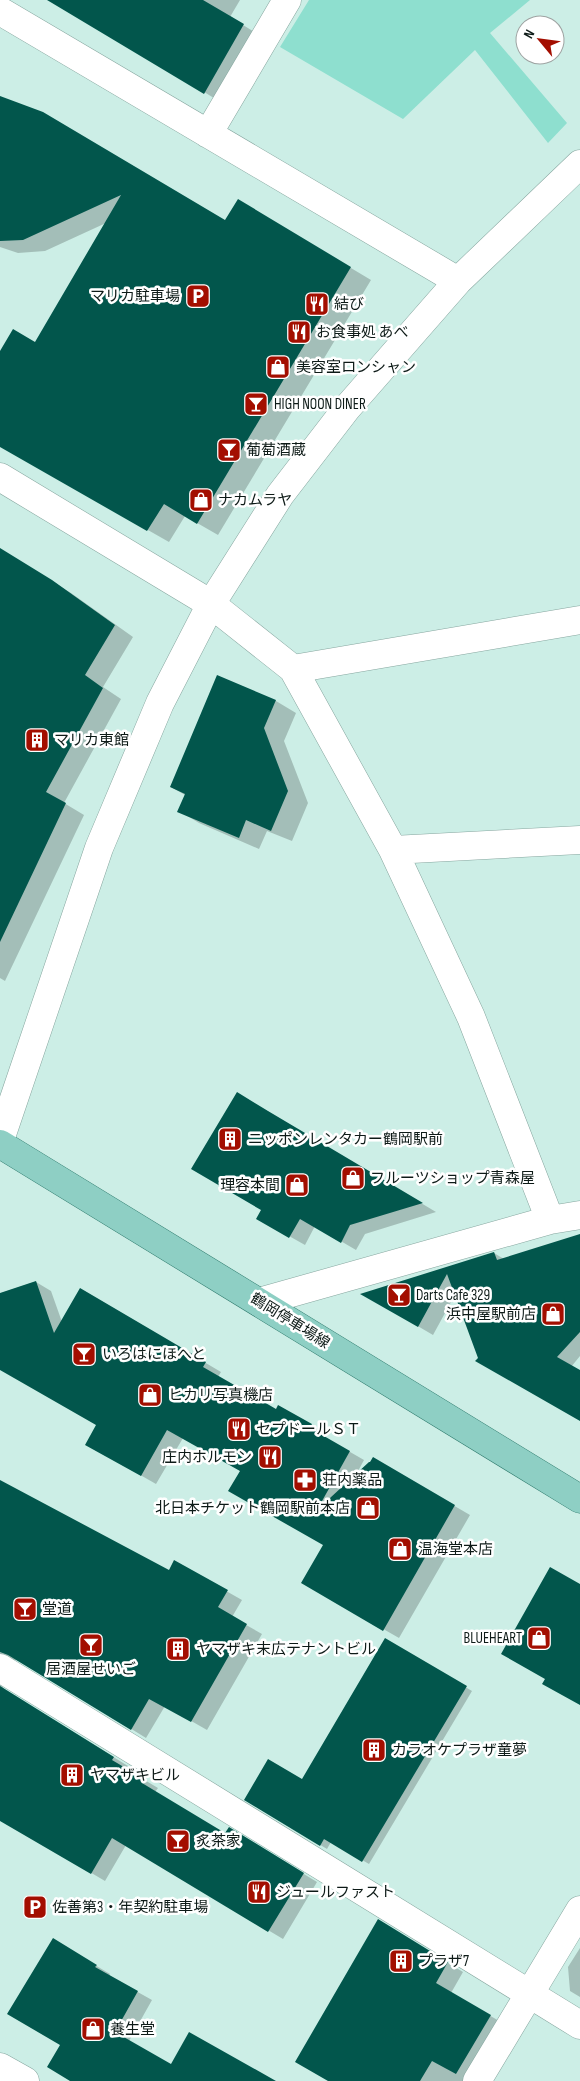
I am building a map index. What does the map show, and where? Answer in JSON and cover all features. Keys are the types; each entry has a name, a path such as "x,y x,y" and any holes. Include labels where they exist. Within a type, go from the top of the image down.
{"main road":[{"name":"鶴岡停車場線","path":"0,1144 580,1500"}],"street":[{"path":"208,134 287,0"},
{"path":"0,11 458,281"},
{"path":"0,1140 99,848 160,703 211,604 253,534 308,456 347,408 458,281 580,164"},
{"path":"0,477 211,604 293,669 394,850 472,1017 550,1220"},
{"path":"293,669 580,620"},
{"path":"394,850 580,840"},
{"path":"259,1302 550,1220 580,1215"},
{"path":"0,1668 580,2025"},
{"path":"477,2081 580,1910"},
{"path":"0,2067 25,2081"}],"green space":[{"path":"309,0 530,0 490,33 515,62 515,65 517,65 567,123 548,143 475,50 403,119 280,47"}],"building":[{"path":"47,0 203,0 244,24 204,94"},
{"name":"マリカ駐車場","path":"0,96 43,112 225,220 238,199 351,267 197,524 164,504 147,531 0,447 0,351 13,329 35,342 121,195 23,240 0,241"},
{"name":"マリカ東館","path":"0,548 52,580 115,625 85,675 103,688 46,792 66,803 0,942"},
{"path":"217,675 276,700 264,728 288,791 271,831 246,820 239,838 177,812 185,794 170,787"},
{"path":"237,1092 423,1203 350,1225 341,1243 300,1219 289,1238 256,1219 261,1210 191,1169"},
{"path":"580,1234 580,1332 557,1357 580,1370 580,1421 475,1361 478,1358 447,1274 418,1327 360,1294 494,1252 497,1260"},
{"path":"36,1281 54,1333 80,1288 206,1362 203,1367 276,1409 278,1405 312,1424 310,1428 350,1451 317,1510 370,1462 373,1457 455,1505 383,1631 301,1583 323,1545 228,1491 240,1471 167,1430 141,1476 85,1445 96,1425 0,1370 0,1293"},
{"path":"0,1480 169,1570 174,1560 228,1590 218,1607 247,1624 191,1722 149,1699 131,1730 8,1655 0,1652"},
{"name":"BLUEHEART","path":"550,1567 580,1584 580,1705 542,1684 545,1679 501,1654"},
{"name":"カラオケプラザ童夢","path":"385,1638 467,1686 362,1862 324,1839 320,1846 244,1800 268,1759 302,1779"},
{"path":"0,1686 114,1757 112,1760 144,1779 142,1783 225,1833 229,1827 304,1873 268,1932 112,1838 91,1874 0,1821"},
{"path":"378,1919 448,1962 436,1983 491,2015 456,2074 432,2061 420,2081 328,2081 295,2062"},
{"path":"53,1938 97,1965 95,1967 138,1991 115,2032 171,2064 189,2032 276,2081 70,2081 47,2067 60,2045 7,2014"}],"place":[{"name":"マリカ駐車場","path":"198,296"},
{"name":"結び","path":"317,304"},
{"name":"お食事処 あべ","path":"299,332"},
{"name":"美容室ロンシャン","path":"278,367"},
{"name":"HIGH NOON DINER","path":"256,404"},
{"name":"葡萄酒蔵","path":"229,450"},
{"name":"ナカムラヤ","path":"201,500"},
{"name":"マリカ東館","path":"37,740"},
{"name":"ニッポンレンタカー鶴岡駅前","path":"230,1139"},
{"name":"フルーツショップ青森屋","path":"353,1178"},
{"name":"理容本間","path":"297,1185"},
{"name":"Darts Cafe 329","path":"399,1295"},
{"name":"浜中屋駅前店","path":"553,1314"},
{"name":"いろはにほへと","path":"84,1354"},
{"name":"ヒカリ写真機店","path":"150,1395"},
{"name":"セプドールＳＴ","path":"239,1429"},
{"name":"庄内ホルモン","path":"270,1457"},
{"name":"荘内薬品","path":"305,1480"},
{"name":"北日本チケット鶴岡駅前本店","path":"368,1508"},
{"name":"温海堂本店","path":"400,1549"},
{"name":"堂道","path":"25,1609"},
{"name":"BLUEHEART","path":"539,1638"},
{"name":"居酒屋せいご","path":"91,1645"},
{"name":"ヤマザキ末広テナントビル","path":"178,1649"},
{"name":"カラオケプラザ童夢","path":"374,1750"},
{"name":"ヤマザキビル","path":"72,1775"},
{"name":"炙茶家","path":"178,1841"},
{"name":"ジュールファスト","path":"259,1892"},
{"name":"佐善第3・年契約駐車場","path":"35,1907"},
{"name":"プラザ7","path":"401,1961"},
{"name":"養生堂","path":"93,2029"}]}
